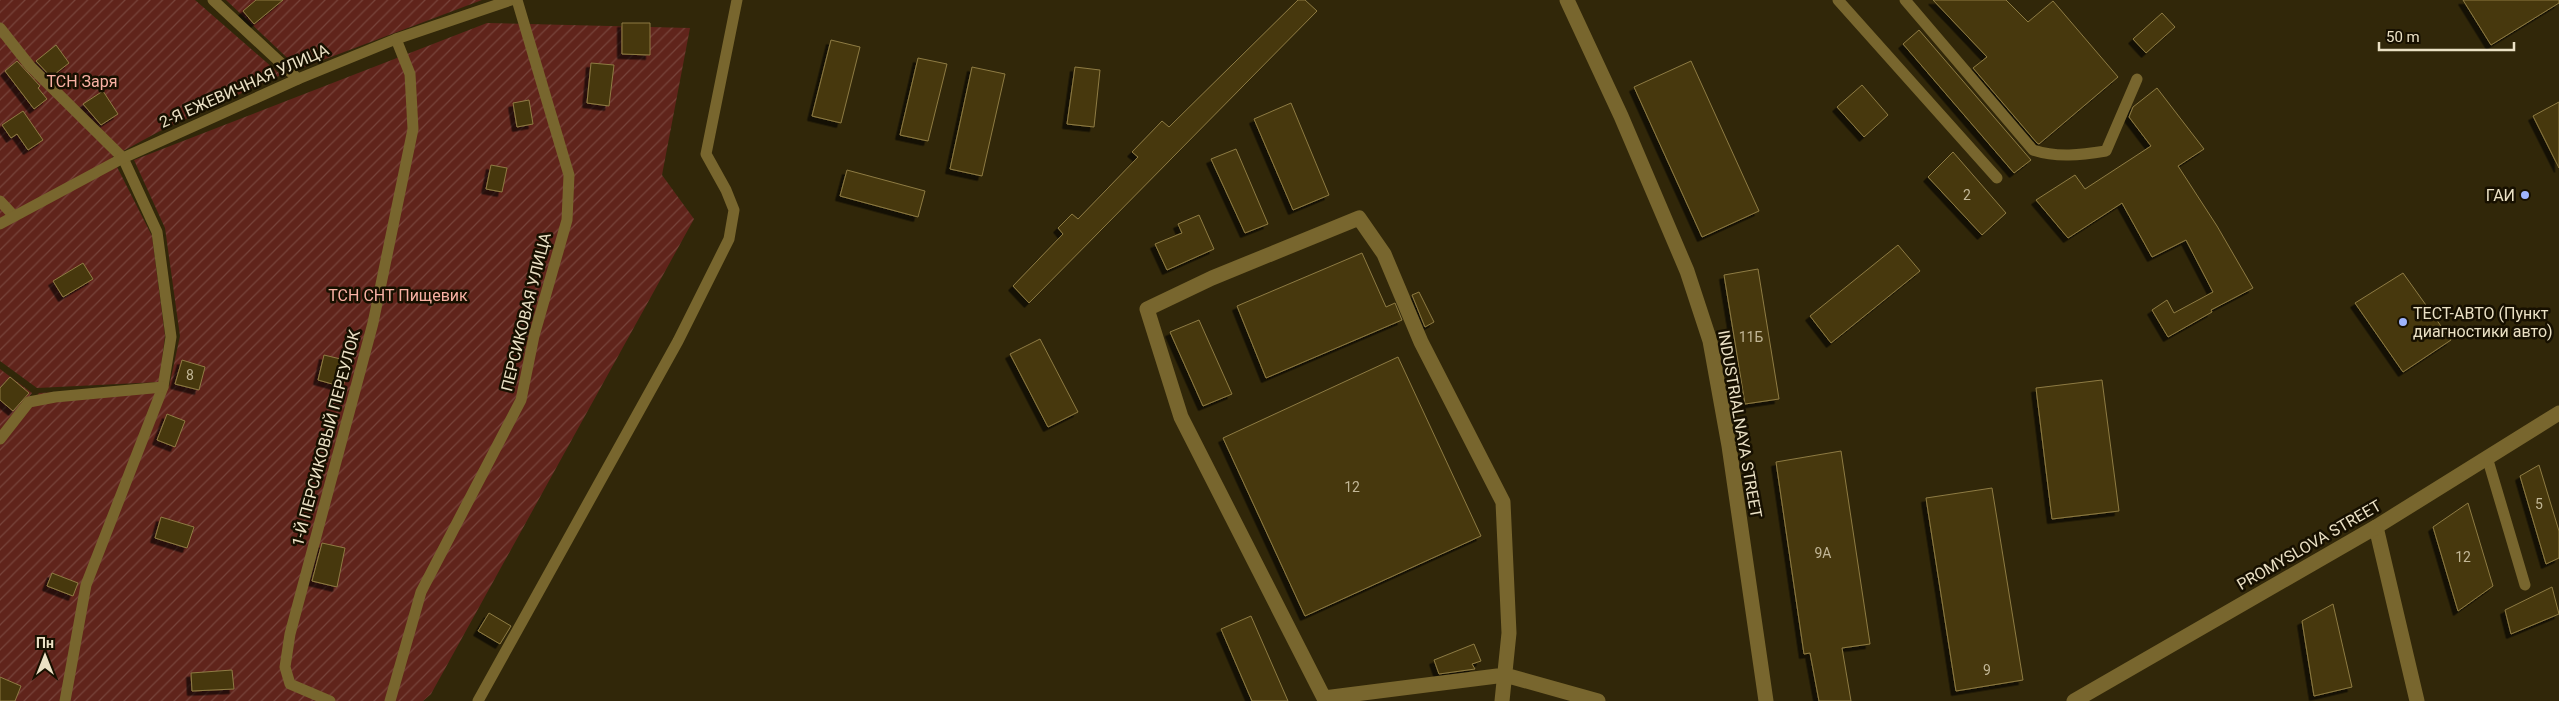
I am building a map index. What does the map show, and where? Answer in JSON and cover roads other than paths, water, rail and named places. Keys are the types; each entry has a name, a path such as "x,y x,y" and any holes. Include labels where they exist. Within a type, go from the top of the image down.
{"street":[{"name":"INDUSTRIALNAYA STREET","path":"1567,0 1621,116 1683,262 1710,342 1729,446 1766,701"},
{"path":"1502,701 1505,675 1510,633 1503,502 1421,342 1384,254 1359,218 1212,278 1147,309 1181,417 1324,698 1505,675 1598,701"},
{"name":"PROMYSLOVA STREET","path":"2074,701 2376,527 2559,413"},
{"path":"2376,527 2417,701"}],"lane":[{"path":"213,0 298,79"},
{"name":"2-Я ЕЖЕВИЧНАЯ УЛИЦА","path":"0,224 123,158 298,79 396,39 511,0"},
{"name":"ПЕРСИКОВАЯ УЛИЦА","path":"390,701 421,592 521,400 534,336 567,220 569,175 517,0"},
{"path":"478,701 678,341 730,239 734,210 726,190 706,154 737,0"},
{"path":"1838,0 1997,178"},
{"path":"1905,0 2032,150 2044,154 2073,156 2106,151 2137,79"},
{"path":"0,28 30,66 123,158 157,232 171,337 162,387 86,584 66,701"},
{"name":"1-Й ПЕРСИКОВЫЙ ПЕРЕУЛОК","path":"330,701 290,684 285,667 290,634 373,323 413,129 410,74 396,39"},
{"path":"0,201 14,216"},
{"path":"0,439 29,402 55,397 162,387"},
{"path":"2487,457 2525,586"}],"place":[{"name":"ГАИ","path":"2525,195"},
{"name":"ТЕСТ-АВТО (Пункт диагностики авто)","path":"2403,322"}],"park label":[{"name":"ТСН Заря","path":"82,81"},
{"name":"ТСН СНТ Пищевик","path":"398,295"}]}
